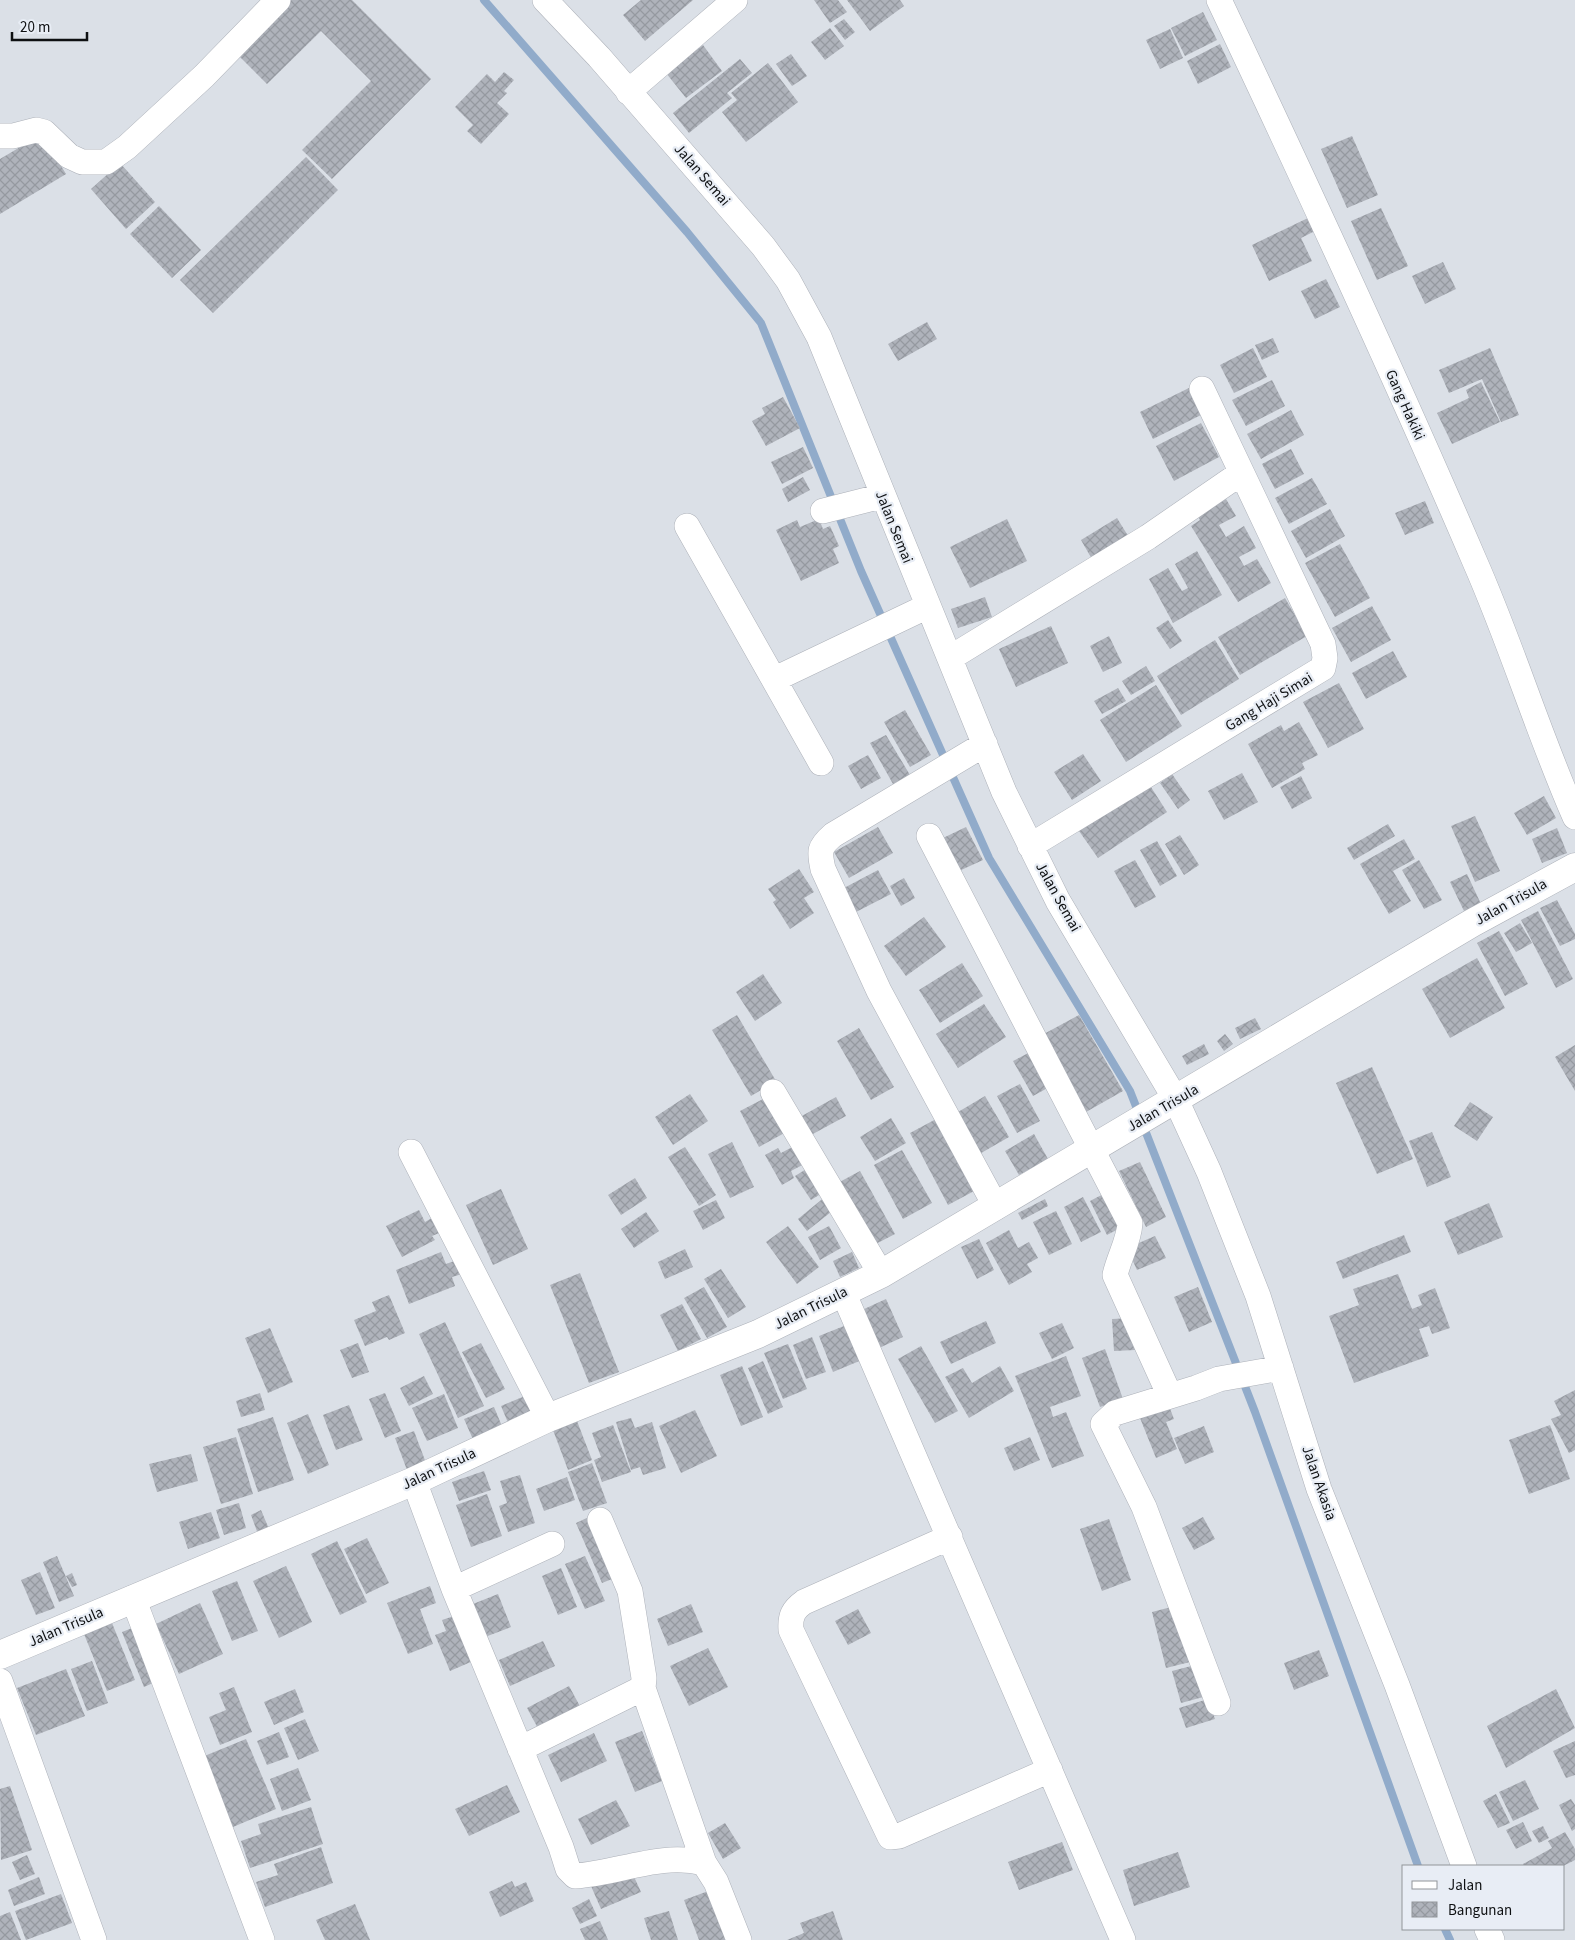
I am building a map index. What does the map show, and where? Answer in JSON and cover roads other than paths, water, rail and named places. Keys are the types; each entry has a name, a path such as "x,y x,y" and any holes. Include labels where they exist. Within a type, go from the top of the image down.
{"street":[{"path":"0,136 13,136 36,130 44,132 69,156 82,162 106,162 127,147 183,95 278,0"},
{"name":"Jalan Semai","path":"545,0 723,198 788,280 819,337 855,503 928,606 950,658 977,749 1004,792 1058,901 1171,1102"},
{"path":"628,92 735,0"},
{"name":"Gang Hakiki","path":"1219,0 1282,133 1476,564 1549,758 1575,817"},
{"name":"Gang Haji Simai","path":"1030,846 1323,668 1325,658 1323,644 1202,389"},
{"path":"950,658 1148,537 1241,473"},
{"path":"687,526 775,678 821,763"},
{"path":"775,678 901,617 928,606"},
{"path":"977,749 833,835 823,843 819,853 823,869 879,991 996,1207"},
{"path":"929,836 1130,1223 1130,1234 1115,1275 1170,1396"},
{"name":"Jalan Trisula","path":"0,1656 133,1598 414,1481 548,1418 758,1334 881,1274 1472,924 1575,867"},
{"path":"773,1092 881,1274"},
{"name":"Jalan Akasia","path":"1171,1102 1208,1172 1254,1285 1278,1368 1319,1488 1397,1685 1464,1865"},
{"path":"411,1152 548,1418"},
{"path":"843,1292 1123,1940"},
{"path":"1218,1703 1144,1507 1103,1424 1115,1413 1233,1376 1278,1368"},
{"path":"414,1481 454,1588 568,1869 575,1876 667,1859 687,1859 704,1863"},
{"path":"600,1520 630,1591 644,1678 643,1688 704,1863 716,1882 739,1940"},
{"path":"950,1537 804,1602 793,1610 790,1620 791,1630 883,1825 892,1838 1050,1770"},
{"path":"454,1588 552,1544"},
{"path":"133,1598 262,1940"},
{"path":"0,1681 94,1940"},
{"path":"520,1749 643,1688"}],"waterway":[{"path":"484,0 687,232 761,323 861,571 989,858 1130,1091 1139,1114"},
{"path":"1143,1125 1255,1412 1418,1865"},
{"path":"1445,1930 1450,1940"}]}
